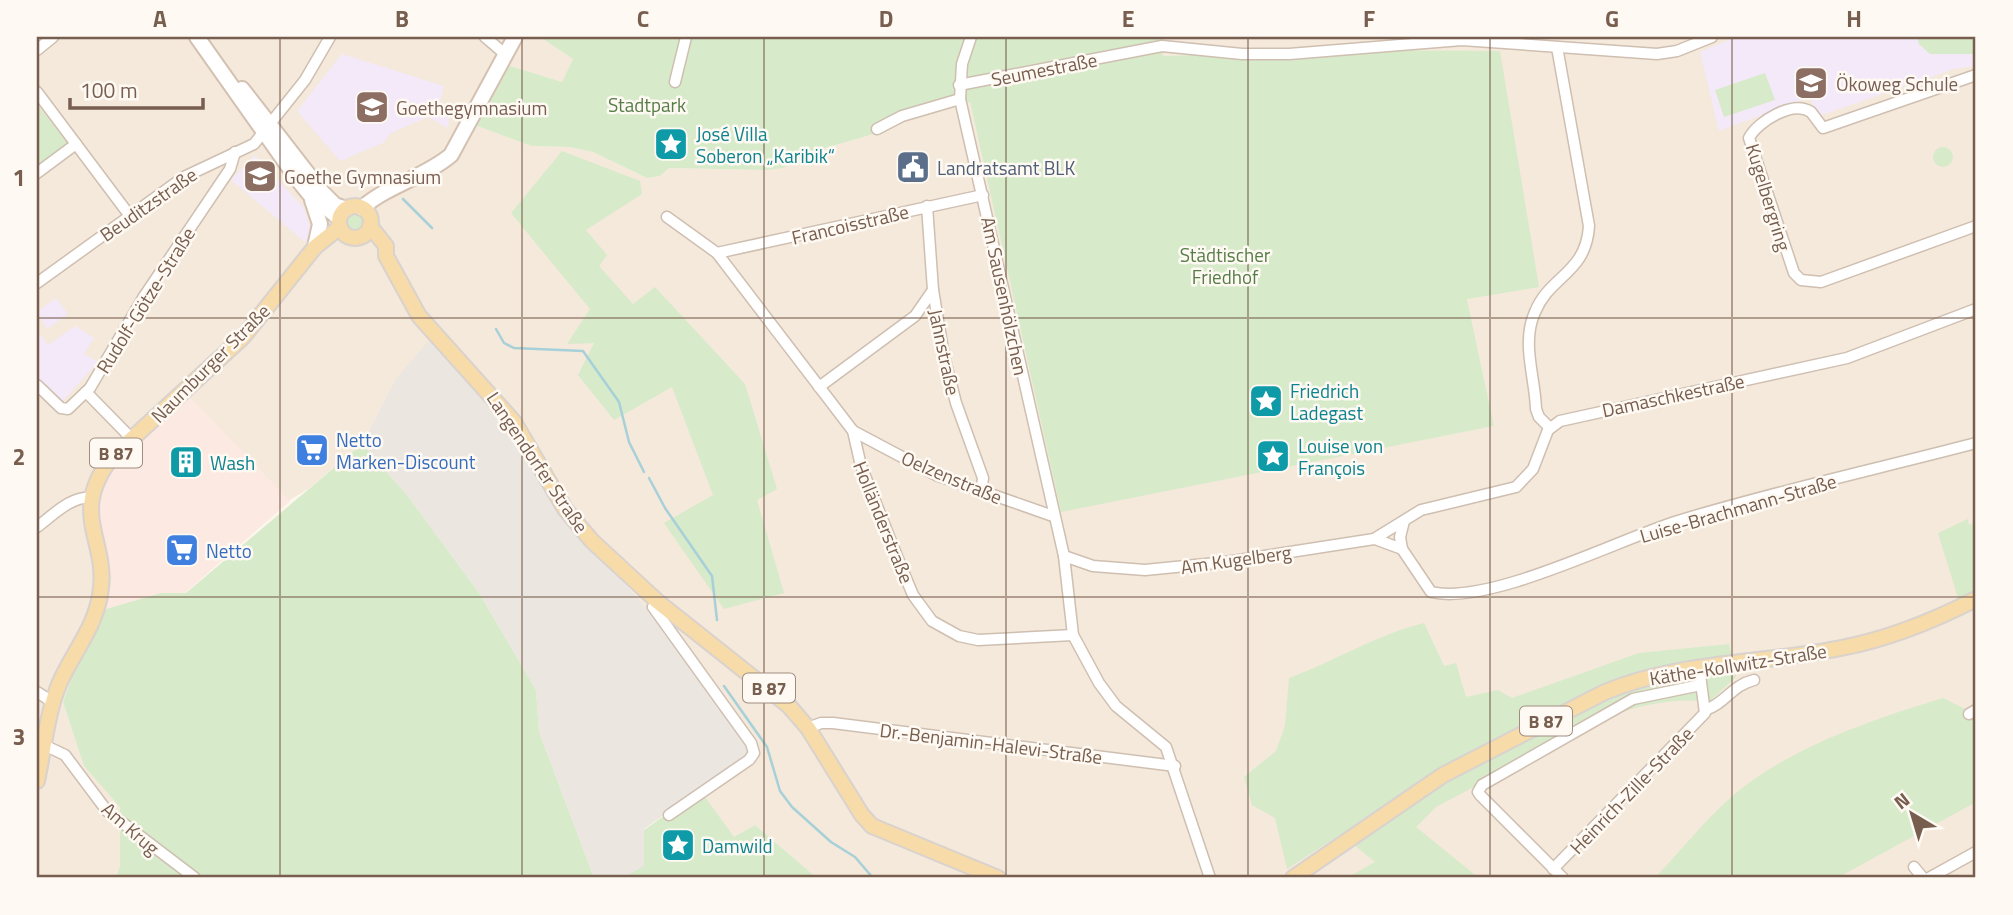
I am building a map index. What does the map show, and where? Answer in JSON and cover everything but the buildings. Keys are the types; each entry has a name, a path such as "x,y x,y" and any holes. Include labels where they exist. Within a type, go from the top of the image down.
{"main road":[{"path":"197,37 268,130 335,205 343,223"},
{"path":"366,222 388,192 451,155 515,37"},
{"path":"268,130 310,195 319,216 310,253"},
{"path":"310,195 343,223 366,222"},
{"path":"343,223 366,222"},
{"name":"Langendorfer Straße","path":"366,222 426,326 470,370 514,422 565,509 607,557 658,602 771,689 808,728 862,815 872,825 998,878"},
{"name":"B 87","path":"310,253 343,223"},
{"name":"Naumburger Straße","path":"37,781 60,682 89,628 100,594 101,570 90,516 91,498 105,466 252,327 310,253"},
{"name":"Käthe-Kollwitz-Straße","path":"1293,878 1419,790 1470,760 1629,682 1699,667 1867,643 1922,624 1976,599"}],"street":[{"path":"37,50 53,37"},
{"path":"485,37 505,54"},
{"path":"675,82 686,37"},
{"name":"Am Sausenhölzchen","path":"971,37 962,64 960,99 1064,556 1073,635"},
{"name":"Seumestraße","path":"959,85 1165,41 1242,54 1289,54 1407,40 1462,40 1657,54 1677,51 1712,37"},
{"path":"268,130 332,38"},
{"path":"1374,539 1402,549 1400,537 1404,522 1421,510 1516,487 1533,469 1550,428 1539,417 1536,409 1528,332 1536,309 1581,258 1588,241 1589,226 1557,47"},
{"name":"Kugelbergring","path":"1976,75 1823,128 1811,112 1796,108 1767,120 1754,130 1749,138 1794,273 1801,280 1821,282 1976,226"},
{"path":"37,92 130,216"},
{"path":"877,128 902,116 960,99"},
{"name":"Beuditzstraße","path":"37,283 196,169 254,144 268,130"},
{"path":"37,173 76,144"},
{"name":"Rudolf-Götze-Straße","path":"132,439 86,392 142,298 230,169 235,152"},
{"name":"Francoisstraße","path":"718,253 982,195"},
{"name":"Jahnstraße","path":"928,206 933,290 956,403 984,478 981,493"},
{"name":"Holländerstraße","path":"667,217 718,253 853,431 861,466 900,564 913,595 932,621 959,636 978,640 1073,635"},
{"path":"819,387 915,316 933,290"},
{"name":"Damaschkestraße","path":"1550,428 1560,421 1591,413 1847,358 1976,309"},
{"path":"37,385 61,408 68,409 86,392"},
{"name":"Oelzenstraße","path":"853,431 936,475 981,493 1053,516"},
{"name":"Luise-Brachmann-Straße","path":"1402,549 1430,592 1467,594 1528,576 1678,522 1976,443"},
{"path":"37,527 72,502 83,497 91,498"},
{"name":"Am Kugelberg","path":"1064,556 1093,566 1145,570 1226,562 1374,539 1404,522"},
{"path":"658,602 653,607 751,743 754,753 749,760 669,814"},
{"path":"1073,635 1099,683 1116,706 1166,747 1175,766 1210,878"},
{"name":"Heinrich-Zille-Straße","path":"1553,869 1705,710 1699,667"},
{"path":"1705,710 1719,704 1741,683 1754,680"},
{"path":"1563,878 1480,795 1478,792 1482,785 1633,699 1701,685"},
{"path":"37,692 54,703"},
{"name":"Dr.-Benjamin-Halevi-Straße","path":"808,728 821,723 833,723 1175,766"},
{"name":"Am Krug","path":"44,745 65,755 107,811 195,878"},
{"path":"1929,878 1976,852"},
{"path":"1914,867 1923,878"}],"shaded area":[{"path":"37,37 540,37 573,59 562,82 507,65 532,146 569,147 593,152 647,178 660,176 669,168 782,168 816,151 874,134 927,113 970,102 1061,511 1494,426 1467,299 1333,50 1162,56 1161,37 1976,37 1976,521 1969,525 1968,520 1963,614 1976,608 1976,878 817,878 755,825 734,838 700,790 748,748 646,608 563,510 395,380 362,444 308,489 106,609 75,668 63,702 84,766 120,806 120,867 116,878 37,878"},
{"name":"Ökoweg Schule","path":"1736,37 1976,37 1976,66 1954,69 1819,116 1810,97 1719,131 1700,52"},
{"name":"Goethegymnasium","path":"342,54 444,86 439,106 451,108 448,128 428,117 391,133 383,143 340,161 297,111"},
{"path":"255,155 304,208 311,231 305,242 231,180"},
{"path":"56,298 68,314 47,329 37,312"},
{"path":"75,326 94,338 84,354 98,362 62,402 37,379 37,338 41,335 48,345"},
{"path":"432,337 513,424 563,510 646,608 748,748 747,756 644,829 645,866 622,878 594,878 539,732 536,690 479,593 407,495 362,444 395,380"},
{"path":"189,396 290,501 185,593 161,593 106,609 112,579 100,527 100,498 111,473 126,454"}],"green space":[{"name":"Städtischer Friedhof","path":"540,37 1161,37 1163,56 1333,50 1500,51 1539,287 1467,299 1494,426 1061,512 970,102 927,113 874,134 815,151 783,168 669,168 660,176 647,178 593,152 569,147 532,146 475,125 507,65 562,82 573,59"},
{"path":"1917,37 1976,37 1976,54 1930,54 1919,44"},
{"path":"1765,73 1775,100 1724,117 1715,90"},
{"path":"37,104 69,145 37,168"},
{"path":"1943,147 1950,150 1953,157 1950,164 1943,167 1936,164 1933,157 1936,150"},
{"path":"562,151 640,181 642,194 586,230 607,255 599,266 633,304 655,287 745,384 777,489 757,500 784,593 724,609 664,523 713,495 672,387 614,420 578,375 594,343 567,344 590,309 511,213"},
{"path":"350,212 358,212 363,221 361,228 350,230 345,225 345,217"},
{"path":"362,444 407,495 479,593 536,690 539,732 594,878 116,878 120,866 120,807 84,766 63,702 75,668 106,609 161,593 186,593"},
{"path":"1968,519 1969,525 1976,521 1976,608 1963,614 1938,533"},
{"path":"1424,623 1444,666 1456,663 1466,697 1498,690 1512,698 1639,653 1729,644 1736,677 1710,701 1684,701 1638,707 1596,722 1436,807 1416,827 1479,878 1347,878 1375,862 1341,834 1287,869 1275,818 1252,805 1244,777 1276,751 1285,726 1289,678 1389,634"},
{"path":"1943,698 1965,709 1976,723 1976,802 1837,878 1655,878 1714,813 1736,793 1783,761 1835,736"},
{"path":"700,790 734,837 755,825 817,878 622,878 644,866 644,830"}],"waterway":[{"path":"403,199 432,228"},
{"path":"496,329 504,343 514,348 583,351 619,402 629,442 644,472"},
{"path":"649,478 665,508 712,576 717,620"},
{"path":"724,686 767,747 780,791 792,807 831,842 855,857 873,878"}],"place":[{"name":"Ökoweg Schule","path":"1811,83"},
{"name":"Goethegymnasium","path":"372,107"},
{"name":"José Villa Soberon „Karibik“","path":"671,144"},
{"name":"Landratsamt BLK","path":"913,167"},
{"name":"Goethe Gymnasium","path":"260,176"},
{"name":"Friedrich Ladegast","path":"1266,401"},
{"name":"Netto Marken-Discount","path":"312,450"},
{"name":"Louise von François","path":"1273,456"},
{"name":"Wash","path":"186,462"},
{"name":"Netto","path":"182,550"},
{"name":"Damwild","path":"678,845"}],"park label":[{"name":"Stadtpark","path":"647,104"}]}
